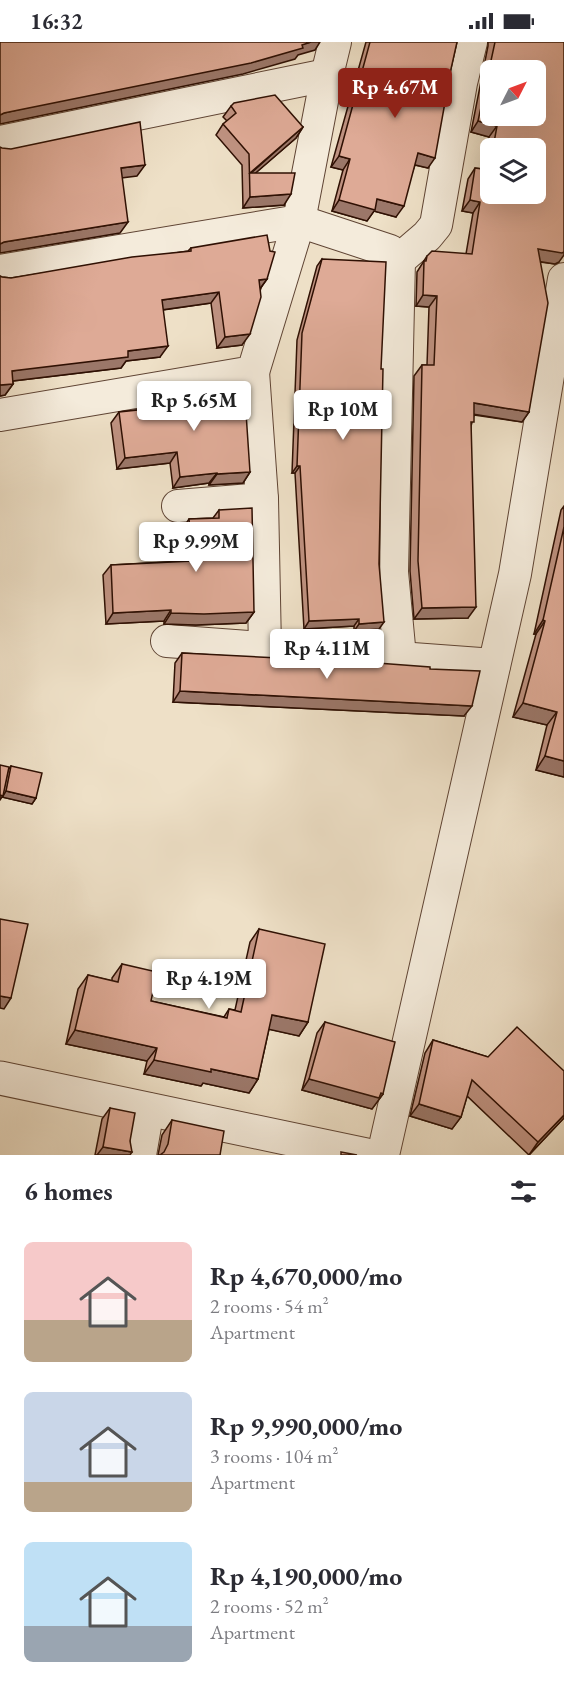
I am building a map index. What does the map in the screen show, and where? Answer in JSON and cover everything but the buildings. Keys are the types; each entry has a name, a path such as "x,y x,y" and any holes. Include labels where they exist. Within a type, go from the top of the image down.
{"street":[{"path":"266,648 262,499 253,372 298,221 335,42"},
{"path":"399,260 427,236 436,225 461,83 471,42"},
{"path":"0,142 327,75"},
{"path":"0,271 298,221 390,251 399,260 392,572 400,657"},
{"path":"383,1155 515,574 564,279"},
{"path":"0,415 253,372"},
{"path":"178,506 262,499"},
{"path":"167,641 494,665"},
{"path":"0,1078 366,1155"},
{"path":"140,1155 148,1109"}]}
